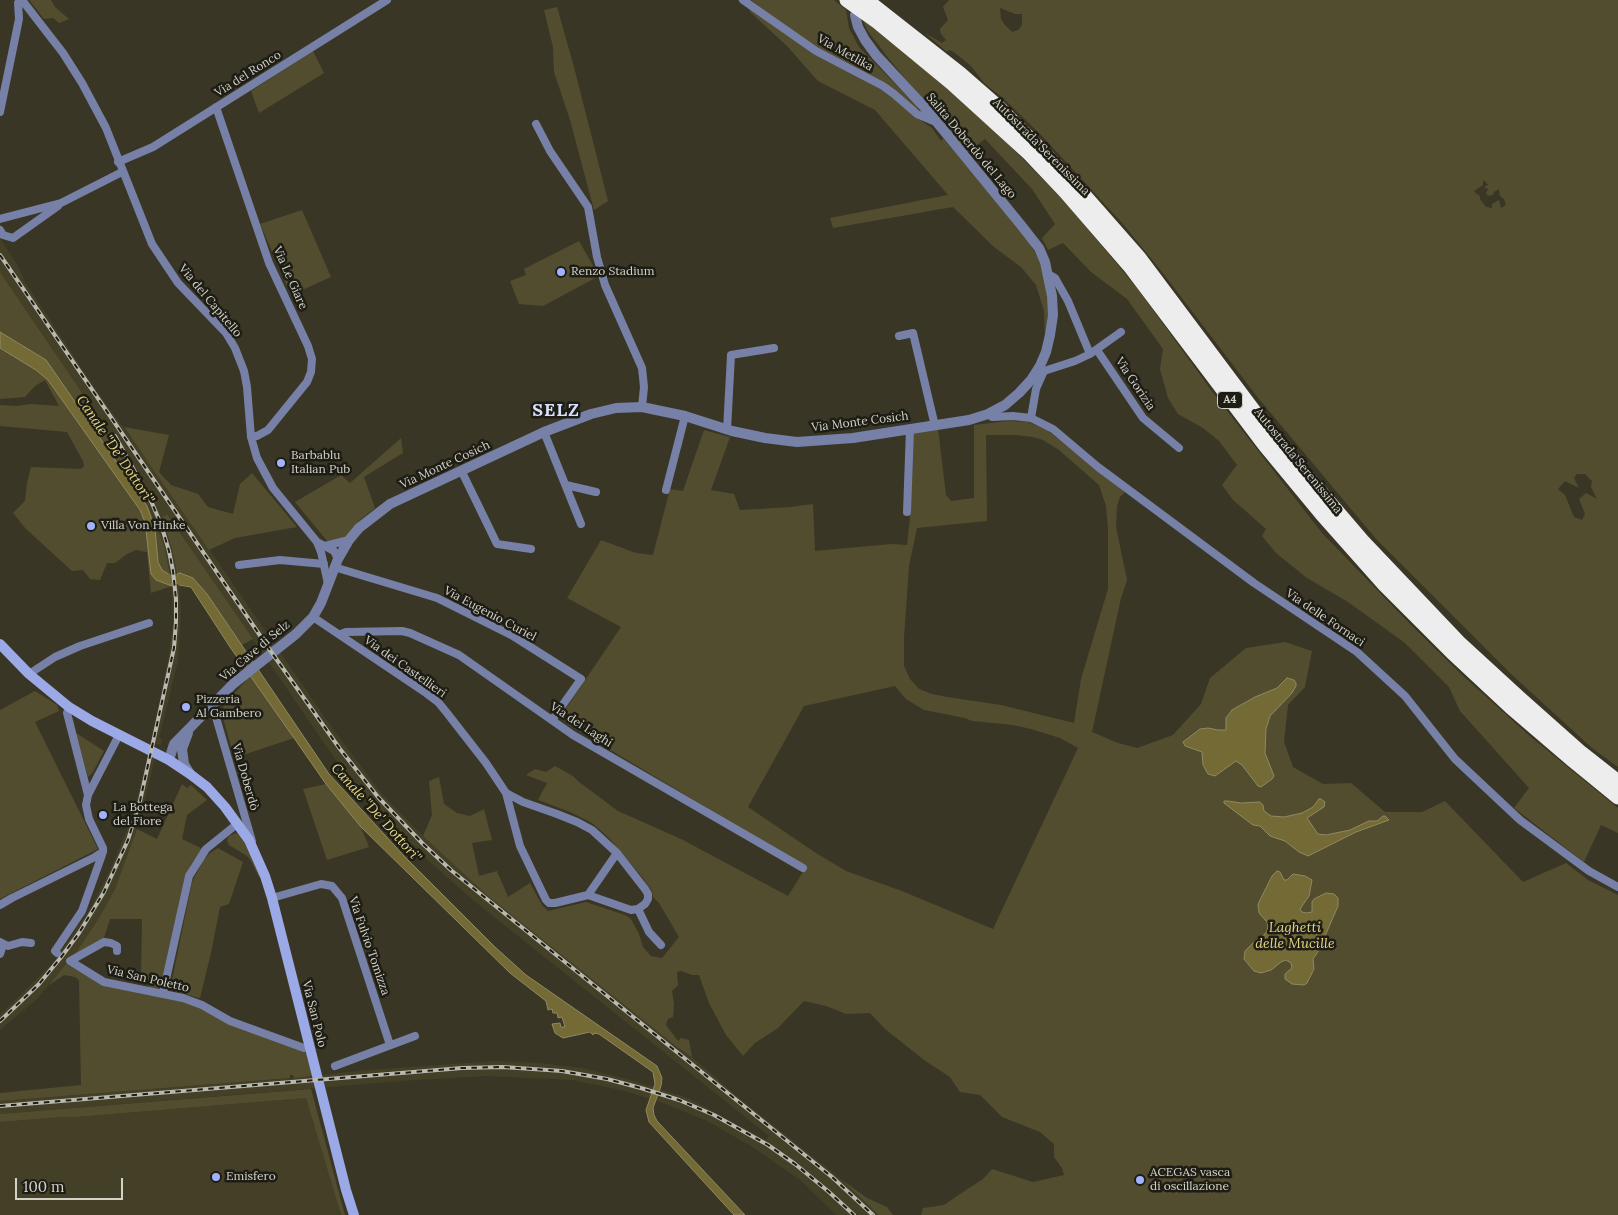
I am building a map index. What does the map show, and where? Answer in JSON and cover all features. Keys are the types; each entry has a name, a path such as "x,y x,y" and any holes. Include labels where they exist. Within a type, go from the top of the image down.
{"highway":[{"name":"Autostrada Serenissima","path":"847,0 885,28 952,83 1030,154 1066,192 1130,266 1265,445 1322,514 1385,585 1452,652 1511,707 1574,762 1618,797"},
{"name":"Autostrada Serenissima","path":"866,0 1000,108 1074,184 1139,258 1273,437 1362,541 1458,642 1526,705 1581,753 1618,782"}],"main road":[{"name":"Via San Polo","path":"0,644 44,688 70,707 92,721 169,760 207,787 225,807 249,840 272,898 354,1215"}],"street":[{"name":"Via del Capitello","path":"21,0 63,54 82,83 106,128 152,244 162,261 178,284 226,333 240,358 247,387 251,437 256,458 273,488 317,542 323,549 334,551 332,563"},
{"path":"0,112 19,19 18,3 21,0"},
{"name":"Via del Ronco","path":"118,162 153,147 387,0"},
{"name":"Via Metlika","path":"743,0 816,51 883,86 917,114 936,122"},
{"path":"19,19 31,12"},
{"name":"Salita Doberdò del Lago","path":"855,15 858,27 876,55 936,122 1039,248 1045,262 1052,296 1053,315 1046,352 1031,380 1019,393 1005,405 988,414"},
{"name":"Via Le Giare","path":"216,107 269,263 308,346 312,359 311,372 307,382 268,430 251,437"},
{"path":"536,124 550,151 588,207 597,257 605,285 642,368 644,387 642,407"},
{"path":"0,230 4,235 13,238 61,203 122,172"},
{"path":"0,219 61,203"},
{"name":"Salita Doberdò del Lago","path":"1048,274 1056,278 1094,352"},
{"path":"1031,418 1036,389 1044,371 1076,361 1094,352 1121,332"},
{"path":"899,336 913,333 935,426"},
{"path":"727,430 731,355 774,348"},
{"name":"Via Gorizia","path":"1094,352 1143,418 1179,448"},
{"name":"Via Monte Cosich","path":"314,617 322,603 328,585 332,563 359,528 390,504 544,432 591,414 616,408 642,407 685,416 727,430 797,442 853,438 935,426 969,420 988,414"},
{"name":"Via delle Fornaci","path":"988,414 992,417 1013,416 1031,418 1053,429 1098,467 1254,583 1357,652 1405,696 1455,759 1520,820 1589,871 1618,887"},
{"path":"666,490 685,416"},
{"path":"907,512 910,429"},
{"path":"544,432 581,524"},
{"path":"461,470 497,544 531,549"},
{"path":"566,485 596,492"},
{"path":"332,563 323,549 348,540"},
{"path":"240,565 280,560 332,563"},
{"name":"Via Eugenio Curiel","path":"332,563 436,598 513,636 581,679 552,720"},
{"name":"Via dei Castellieri","path":"314,617 438,702 486,763 506,793 520,846 546,900 549,903 555,903 588,895"},
{"name":"Via Cave di Selz","path":"169,760 192,727 233,684 314,617"},
{"path":"29,674 55,657 80,646 149,623"},
{"name":"Via dei Laghi","path":"341,634 346,632 402,631 459,655 589,744 803,868"},
{"path":"70,707 67,713 88,795"},
{"name":"Via Doberdò","path":"213,707 256,854"},
{"path":"57,953 55,951 82,911 103,852 103,848 89,819 86,805 88,795 119,735"},
{"path":"148,749 178,746 184,764 190,774"},
{"path":"506,793 523,802 577,822 592,830 617,854 648,894 645,904 638,909 631,910 588,895 617,854"},
{"path":"164,993 189,876 206,849 237,824"},
{"path":"0,905 103,852"},
{"name":"Via Fulvio Tomizza","path":"272,898 321,884 332,886 342,898 390,1046"},
{"path":"638,909 649,932 661,945"},
{"path":"0,943 8,946 22,942 31,943"},
{"name":"Via San Poletto","path":"117,950 117,946 104,942 70,961 104,982 184,998 202,1005 230,1021 304,1048"},
{"path":"0,943 2,948 0,954"},
{"path":"335,1066 415,1036"}],"shaded area":[{"path":"29,0 51,0 55,7 69,19 59,23 53,18 44,19"},
{"path":"751,0 834,0 846,10 849,28 859,47 918,109 914,108 893,89 812,45"},
{"path":"949,0 1618,0 1618,767 1592,748 1510,673 1377,540 1259,399 1123,224 1042,136 1003,98 985,84 971,66 954,52 949,50 947,52 925,33 942,43 946,40 941,34 940,29 948,20 943,7","holes":["1000,8 1015,14 1022,14 1022,25 1018,30 1012,32 1005,25 1001,19","1483,181 1488,185 1484,187 1488,189 1486,193 1488,196 1493,195 1499,189 1500,196 1504,199 1506,205 1501,208 1499,200 1492,204 1492,208 1486,207 1480,196 1474,191 1483,185","1577,474 1585,474 1592,481 1591,487 1597,499 1586,493 1579,499 1585,514 1582,520 1574,517 1565,495 1558,489 1565,481 1579,488 1574,478"]},
{"path":"557,7 608,201 594,210 570,120 554,72 553,47 544,10"},
{"path":"749,7 809,50 891,95 913,115 932,128 941,141 943,138 1025,236 1041,262 1049,307 1045,341 1044,311 1036,285 1021,267 994,247 953,207 833,228 830,218 948,195 875,110 818,81 787,46 750,12"},
{"path":"862,18 963,98 1066,203 1137,288 1214,394 1322,533 1461,674 1532,738 1618,808 1618,833 1601,825 1584,862 1514,808 1529,788 1460,711 1449,687 1405,643 1348,602 1307,578 1276,553 1262,536 1266,529 1233,500 1222,485 1237,465 1219,441 1203,428 1178,414 1168,398 1160,369 1163,349 1127,299 1091,272 1063,243 1048,250 1042,238 1055,224 1032,189 985,139 967,153 889,59 867,30"},
{"path":"313,51 324,73 259,113 251,91"},
{"path":"302,210 331,277 291,295 260,224"},
{"path":"0,238 18,266 25,282 96,390 161,479 328,722 381,793 423,836 488,895 692,1057 739,1098 842,1180 879,1215 836,1215 800,1180 751,1146 707,1121 660,1102 625,1091 572,1080 487,1076 416,1080 0,1114 0,1101 496,1061 582,1068 627,1079 688,1098 766,1140 769,1136 474,901 422,855 375,807 335,759 167,514 162,518 173,553 179,585 181,615 178,661 159,738 162,739 161,745 151,743 173,625 172,586 164,545 142,491 112,437 0,272"},
{"name":"Renzo Stadium","path":"579,241 599,276 543,306 519,304 510,281 526,275 524,269"},
{"path":"0,272 112,437 142,491 164,545 170,575 162,570 158,562 155,529 147,506 46,360 0,332"},
{"path":"0,348 36,370 48,380 140,510 145,522 156,580 172,586 151,593 147,552 136,550 115,563 107,563 100,580 90,579 83,570 72,571 26,529 13,513 25,501 31,467 81,469 84,466 67,432 0,426 0,405 17,406 31,404 59,406 45,380 35,386 25,397 0,399"},
{"path":"1008,421 1028,422 1047,430 1125,492 1120,497 1117,506 1116,527 1127,580 1121,598 1092,732 1118,743 1137,748 1173,735 1201,704 1210,678 1246,648 1285,642 1312,651 1305,687 1288,705 1284,742 1293,767 1323,784 1351,783 1385,812 1422,812 1445,801 1523,882 1566,863 1588,880 1618,895 1618,1215 921,1215 923,1208 944,1205 983,1179 992,1169 1033,1182 1064,1175 1062,1168 1054,1157 1054,1144 1040,1132 1002,1117 980,1095 960,1092 950,1077 924,1060 885,1029 870,1013 846,1014 826,1006 804,1001 778,1028 755,1043 743,1056 726,1035 709,1003 699,975 692,975 681,971 677,972 678,985 672,991 673,1017 668,1019 666,1025 678,1041 681,1038 689,1040 692,1057 488,896 423,836 432,815 429,781 439,777 444,804 457,813 470,816 484,809 492,840 472,843 479,876 497,871 508,897 530,883 542,905 548,911 586,902 625,915 631,919 643,947 651,956 662,958 679,937 642,877 609,838 592,823 538,800 547,783 526,775 535,769 546,772 555,766 573,776 618,811 681,839 788,896 806,867 567,724 563,719 563,713 621,627 567,598 601,540 636,553 653,555 670,489 683,491 704,430 730,437 711,490 734,494 740,510 813,504 815,551 891,544 907,545 913,433 938,429 946,495 951,501 974,498 974,425","holes":["986,435 1016,435 1043,440 1059,450 1099,485 1106,506 1108,589 1081,679 1074,723 1001,705 932,694 919,689 910,679 904,666 909,566 917,528 987,521","895,686 906,699 924,710 972,721 1013,725 1031,729 1060,738 1078,748 993,929 902,891 846,871 748,807 804,706"]},
{"path":"124,427 169,435 159,472 171,485 198,494 208,507 233,514 240,484 252,473 297,527 235,538 209,550"},
{"path":"401,438 403,453 364,477 375,508 360,520 346,536 339,540 328,542 295,502 341,475 350,483"},
{"path":"167,514 253,639 242,645 207,594 193,578 180,573 177,574 162,517"},
{"path":"251,675 294,738 234,758 222,714 224,705"},
{"path":"35,691 57,705 59,711 35,722 98,849 0,899 0,710"},
{"path":"76,733 104,751 93,772 88,777"},
{"path":"148,755 155,758 146,795 133,841 115,889 99,918 75,954 37,999 0,1030 0,1015 54,962 90,909 112,866 133,815"},
{"path":"182,784 187,788 191,785 207,800 187,815 182,839 203,849 191,864 184,882 164,983 159,989 150,988 141,975 142,919 110,919 104,938 75,954 99,918 115,889 137,829 157,839"},
{"path":"326,784 361,827 369,847 327,860 303,789"},
{"path":"236,833 240,834 244,839 262,877 259,877 247,856 229,845 227,840 229,836"},
{"path":"218,848 243,862 229,904 220,907 200,998 176,992 171,985 192,882 203,861"},
{"path":"66,964 104,986 165,996 199,1007 230,1025 306,1052 312,1076 294,1078 293,1075 290,1075 290,1078 0,1101 0,1093 81,1085 79,980 75,977 64,975 49,985"},
{"path":"311,1089 345,1215 341,1215 306,1098 0,1122 0,1114"},
{"path":"306,1098 341,1215 0,1215 0,1122"},
{"path":"842,1180 867,1198 887,1207 893,1215 879,1215"}],"water":[{"path":"0,332 46,360 147,506 155,529 158,562 162,570 170,575 172,586 156,580 151,574 145,522 140,510 48,380 36,370 0,348"},
{"path":"180,573 193,578 207,594 329,774 405,857 495,947 526,975 657,1066 662,1078 653,1108 657,1121 745,1215 734,1215 649,1122 646,1110 655,1084 653,1072 599,1034 594,1033 593,1035 590,1032 563,1038 555,1033 552,1024 560,1023 561,1027 565,1027 562,1017 558,1018 557,1013 553,1013 552,1009 548,1010 546,1001 510,973 361,827 326,784 230,647 191,587 179,585 177,574"},
{"path":"1287,678 1294,680 1296,686 1292,693 1270,716 1266,729 1265,753 1274,776 1272,779 1261,787 1258,786 1242,765 1236,761 1215,776 1208,774 1203,765 1202,752 1185,746 1183,742 1200,729 1226,730 1226,718 1232,710 1255,697 1277,688"},
{"path":"1319,799 1325,802 1324,807 1307,818 1318,834 1326,835 1350,830 1369,821 1377,821 1383,816 1389,820 1356,832 1308,856 1299,852 1285,841 1270,836 1260,826 1253,825 1224,803 1224,801 1241,803 1260,802 1263,805 1264,811 1271,816 1284,817 1302,813 1313,807"},
{"name":"Laghetti delle Mucille","path":"1277,871 1280,872 1284,880 1287,880 1293,874 1305,876 1312,880 1309,896 1300,909 1302,912 1312,912 1312,902 1314,899 1326,893 1334,894 1338,898 1338,906 1319,950 1313,959 1314,969 1304,985 1292,984 1285,979 1285,974 1292,968 1291,963 1286,960 1271,970 1261,973 1254,971 1244,959 1245,951 1267,931 1267,922 1259,913 1258,904 1272,876"}],"waterway":[{"name":"Canale \"De' Dottori\"","path":"162,577 188,582"}],"railway":[{"path":"0,255 272,653 340,749 378,797 452,871 832,1177 873,1215"},
{"path":"0,1021 39,984 62,956 79,933 104,892 128,840 140,801 174,648 176,599 169,551 161,524 151,501 115,436"},
{"path":"0,1106 462,1068 503,1067 562,1071 607,1079 641,1088 679,1100 714,1115 768,1145 795,1164 854,1215"}],"place":[{"name":"Renzo Stadium","path":"561,272"},
{"name":"Barbablu Italian Pub","path":"281,463"},
{"name":"Villa Von Hinke","path":"91,526"},
{"name":"Pizzeria Al Gambero","path":"186,707"},
{"name":"La Bottega del Fiore","path":"103,815"},
{"name":"Emisfero","path":"216,1177"},
{"name":"ACEGAS vasca di oscillazione","path":"1140,1180"}],"district":[{"name":"SELZ","path":"556,411"}]}
